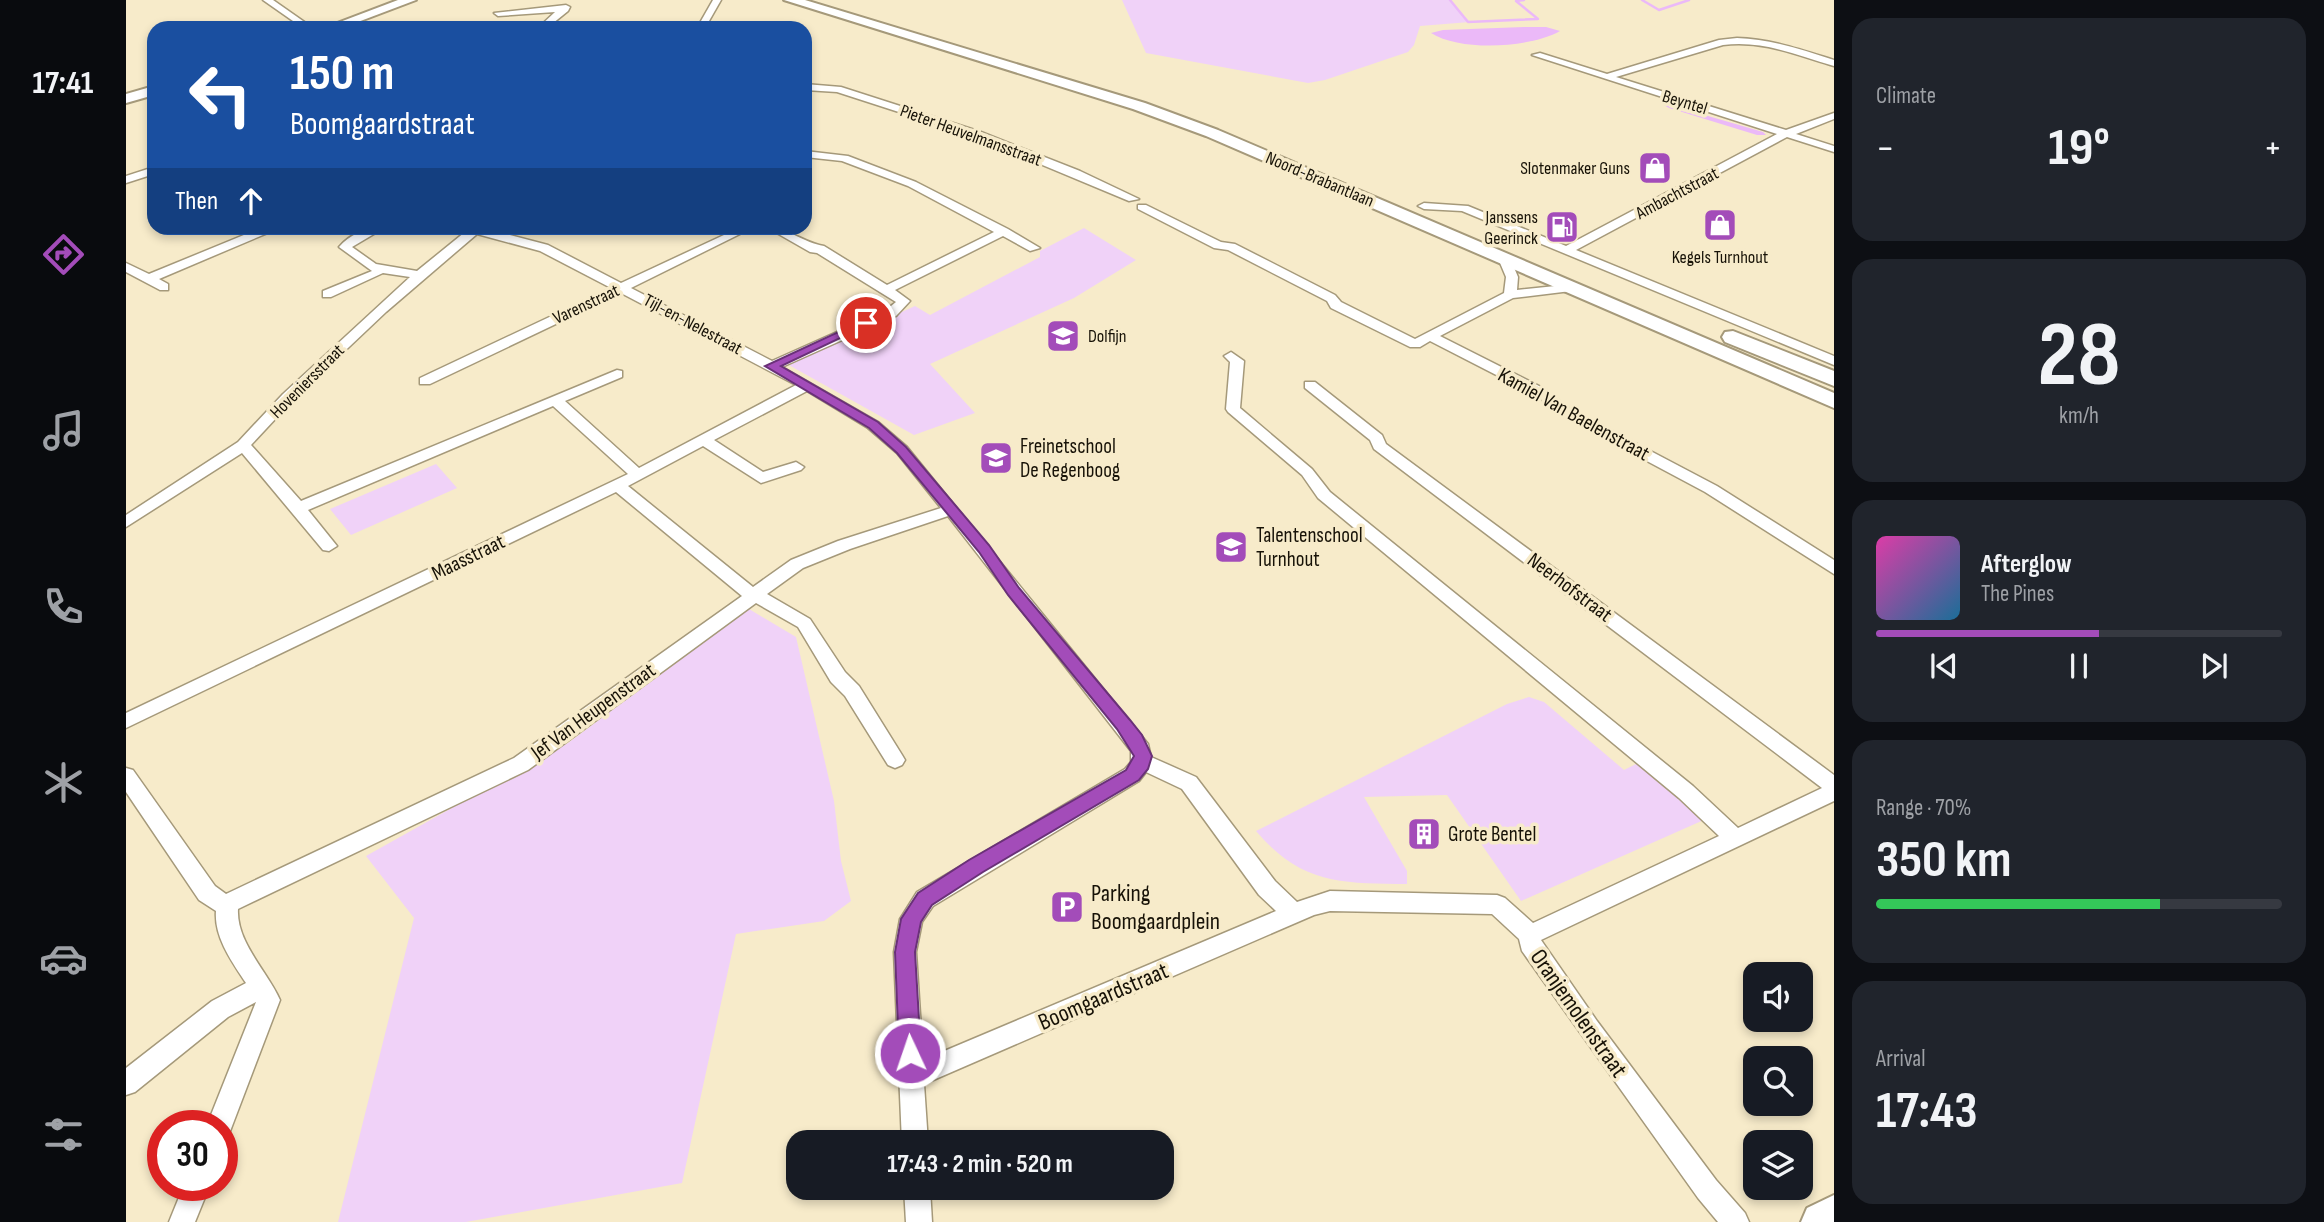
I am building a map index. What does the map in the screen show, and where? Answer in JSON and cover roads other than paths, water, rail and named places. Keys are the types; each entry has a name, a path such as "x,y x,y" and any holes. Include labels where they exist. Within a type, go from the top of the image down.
{"main road":[{"name":"Noord-Brabantlaan","path":"791,0 1139,106 1212,133 1834,401"},
{"name":"Noord-Brabantlaan","path":"826,0 1156,97 1239,127 1834,379"},
{"path":"1404,215 1424,206"}],"street":[{"path":"267,0 298,21"},
{"path":"350,21 410,0"},
{"path":"705,21 718,1"},
{"path":"527,12 566,4"},
{"path":"549,21 566,4"},
{"path":"1607,77 1722,42 1738,40 1774,44 1834,63"},
{"name":"Beyntel","path":"1537,55 1834,149"},
{"name":"Pieter Heuvelmansstraat","path":"812,87 838,89 976,134 1137,203"},
{"path":"126,99 147,92"},
{"name":"Ambachtstraat","path":"1566,251 1786,134 1834,116"},
{"path":"812,155 844,158 912,184 1034,248"},
{"path":"126,180 147,172"},
{"name":"Kamiel Van Baelenstraat","path":"1137,203 1218,245 1231,247 1331,298 1336,305 1415,344 1510,295 1571,287"},
{"name":"Noord-Brabantlaan","path":"1424,206 1464,208 1834,361"},
{"path":"886,290 1004,231"},
{"path":"151,278 256,235"},
{"path":"363,235 345,247 372,267 420,275"},
{"name":"Hoveniersstraat","path":"126,522 243,445 288,397 420,275 469,235"},
{"name":"Tijl-en-Nelestraat","path":"497,235 544,248 622,287 807,385 873,425 902,450 951,510"},
{"name":"Varenstraat","path":"425,381 732,235"},
{"path":"772,366 891,313 904,301 820,249 789,235"},
{"path":"1503,258 1512,277 1510,295"},
{"path":"126,267 164,287"},
{"path":"327,294 376,274 380,269"},
{"name":"Kamiel Van Baelenstraat","path":"1430,336 1544,394 1560,409 1716,493 1834,568"},
{"path":"1231,356 1237,361 1233,409 1307,472 1324,495 1686,792 1735,838"},
{"path":"298,508 617,374"},
{"name":"Maasstraat","path":"126,721 618,485 807,385"},
{"name":"Neerhofstraat","path":"1310,385 1377,438 1379,446 1834,786"},
{"path":"555,400 638,475"},
{"path":"705,441 761,478 796,467"},
{"path":"243,445 329,546"},
{"path":"618,485 752,595 766,600 804,623 838,677 852,691 895,760"},
{"path":"914,1130 905,952 911,919 925,899 976,866 1132,775 1142,764 1141,749 1136,740 1047,634 984,548 951,510"},
{"name":"Jef Van Heupenstraat","path":"227,904 521,764 797,564 819,554 951,510"},
{"path":"1142,764 1152,765 1189,783 1268,888 1294,914"},
{"path":"126,776 206,893 217,902 227,904 224,919 229,937 262,986 268,1000 226,1110"},
{"name":"Oranjemolenstraat","path":"1737,1222 1707,1189 1589,1029 1530,944 1530,934 1834,792"},
{"name":"Boomgaardstraat","path":"911,1077 1330,901 1469,902 1497,905 1530,934"},
{"path":"126,1083 220,1009 262,986"},
{"path":"918,1200 919,1222"},
{"path":"182,1222 191,1201"},
{"path":"1821,1222 1834,1215"}],"waterway":[{"path":"1450,0 1468,22 1538,19 1516,1 1524,0"},
{"path":"1642,0 1659,10 1689,0"}],"place":[{"name":"Slotenmaker Guns","path":"1655,168"},
{"name":"Kegels Turnhout","path":"1720,225"},
{"name":"Janssens Geerinck","path":"1562,227"},
{"name":"Dolfijn","path":"1063,336"},
{"name":"Freinetschool De Regenboog","path":"996,458"},
{"name":"Talentenschool Turnhout","path":"1231,547"},
{"name":"Grote Bentel","path":"1424,834"},
{"name":"Parking Boomgaardplein","path":"1067,907"}]}
